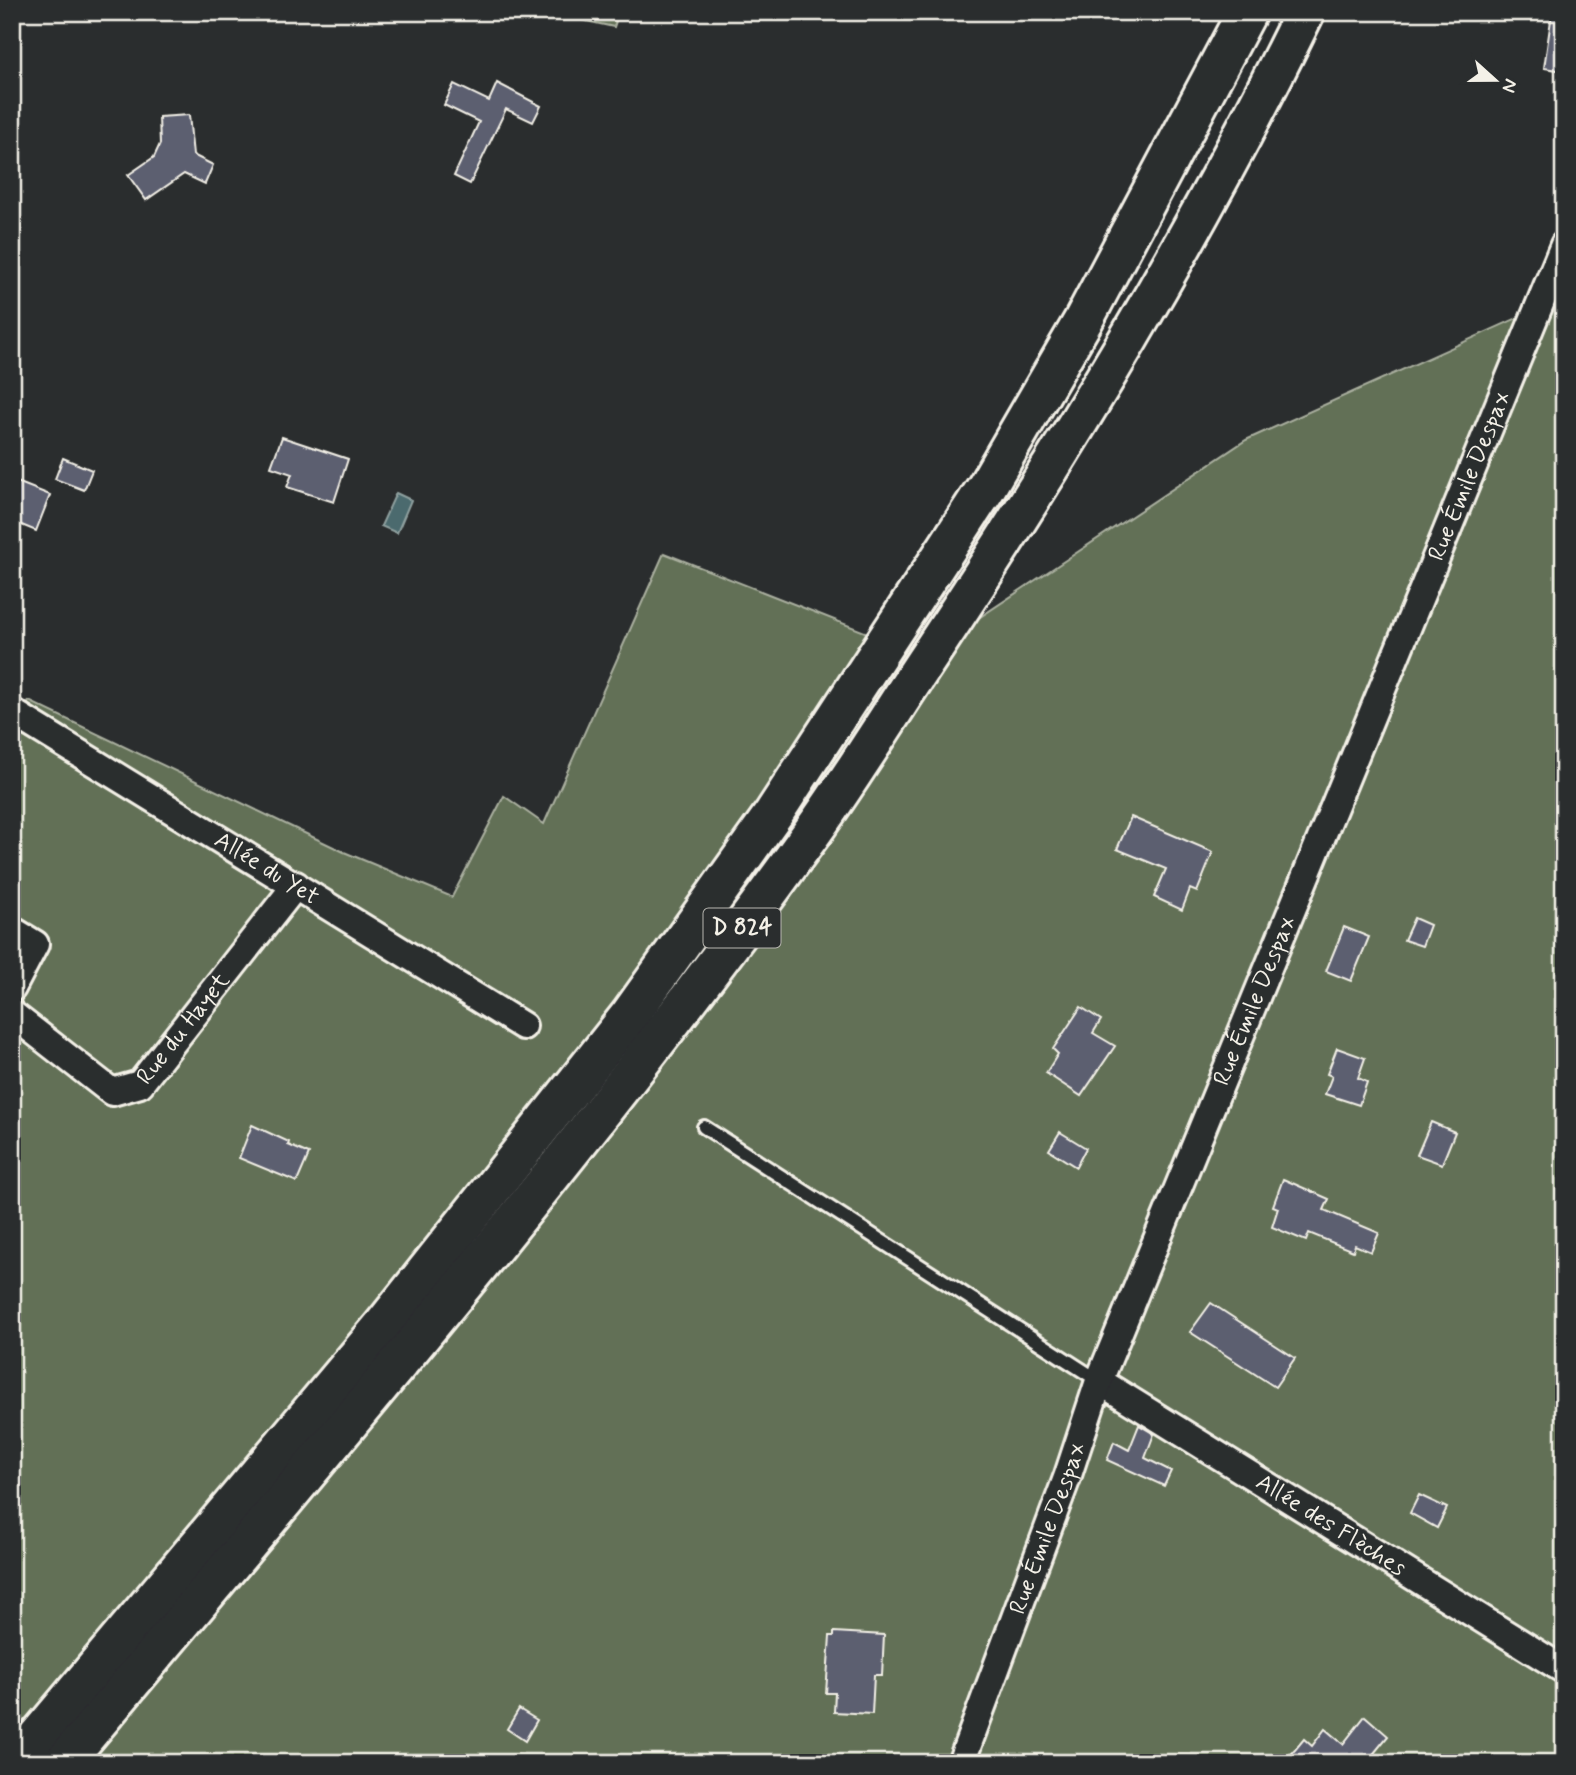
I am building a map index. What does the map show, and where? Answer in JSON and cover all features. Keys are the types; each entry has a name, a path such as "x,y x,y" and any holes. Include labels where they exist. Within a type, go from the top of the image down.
{"highway":[{"path":"1175,150 1228,12"},
{"name":"D 824","path":"16,1763 383,1326 630,1016 774,813 986,488 1083,321 1247,12"},
{"name":"D 824","path":"63,1763 565,1160 798,852 1024,511 1157,288 1305,12"},
{"path":"1157,288 1262,140 1329,12"}],"street":[{"name":"Rue Émile Despax","path":"961,1763 1068,1475 1099,1381 1564,245"},
{"name":"Allée du Yet","path":"12,712 523,1026"},
{"name":"Rue du Hayet","path":"12,1014 112,1092 140,1084 296,885"},
{"path":"12,930 35,944 12,988"},
{"name":"Allée des Flèches","path":"1099,1381 1564,1670"}],"lane":[{"path":"704,1127 1099,1381"}],"green space":[{"path":"545,12 619,12 614,27"},
{"path":"1564,297 1564,1763 12,1763 12,741 29,701 344,852 452,897 504,796 544,824 664,553 923,655 1246,440"}],"water":[{"path":"396,493 411,500 397,533 381,526"}],"building":[{"path":"1552,13 1564,14 1564,71 1544,68"},
{"path":"497,83 541,106 533,122 506,109 470,184 454,176 479,122 444,105 454,84 489,101"},
{"path":"189,115 193,155 213,165 205,184 184,174 146,200 128,175 154,157 160,144 159,117"},
{"path":"282,437 348,459 334,502 287,487 292,474 271,467"},
{"path":"63,458 92,470 84,490 55,479"},
{"path":"12,480 50,495 36,531 12,521"},
{"path":"1131,817 1213,852 1197,892 1190,889 1182,910 1154,897 1166,869 1117,849"},
{"path":"1414,918 1430,925 1422,946 1404,940"},
{"path":"1344,927 1369,937 1351,981 1326,971"},
{"path":"1081,1007 1101,1020 1093,1033 1115,1046 1081,1096 1046,1073 1058,1054 1053,1049"},
{"path":"1337,1048 1365,1058 1358,1078 1367,1082 1359,1105 1325,1094 1332,1076 1327,1074"},
{"path":"1431,1122 1455,1132 1442,1164 1417,1155"},
{"path":"252,1125 309,1154 297,1182 239,1158"},
{"path":"1060,1132 1086,1148 1076,1167 1049,1150"},
{"path":"1283,1179 1329,1199 1324,1210 1379,1233 1371,1252 1355,1245 1353,1251 1309,1233 1306,1241 1272,1227 1278,1208 1273,1206"},
{"path":"1211,1303 1295,1358 1275,1387 1190,1332"},
{"path":"1139,1425 1154,1434 1145,1458 1171,1471 1164,1486 1107,1460 1114,1442 1129,1450"},
{"path":"1419,1495 1447,1508 1437,1528 1410,1513"},
{"path":"834,1632 884,1635 882,1675 874,1675 872,1714 834,1712 835,1693 826,1693 830,1636 834,1636"},
{"path":"519,1709 537,1720 525,1741 507,1729"},
{"path":"1365,1716 1388,1736 1366,1763 1284,1763 1304,1739 1312,1746 1325,1729 1343,1744"}]}
